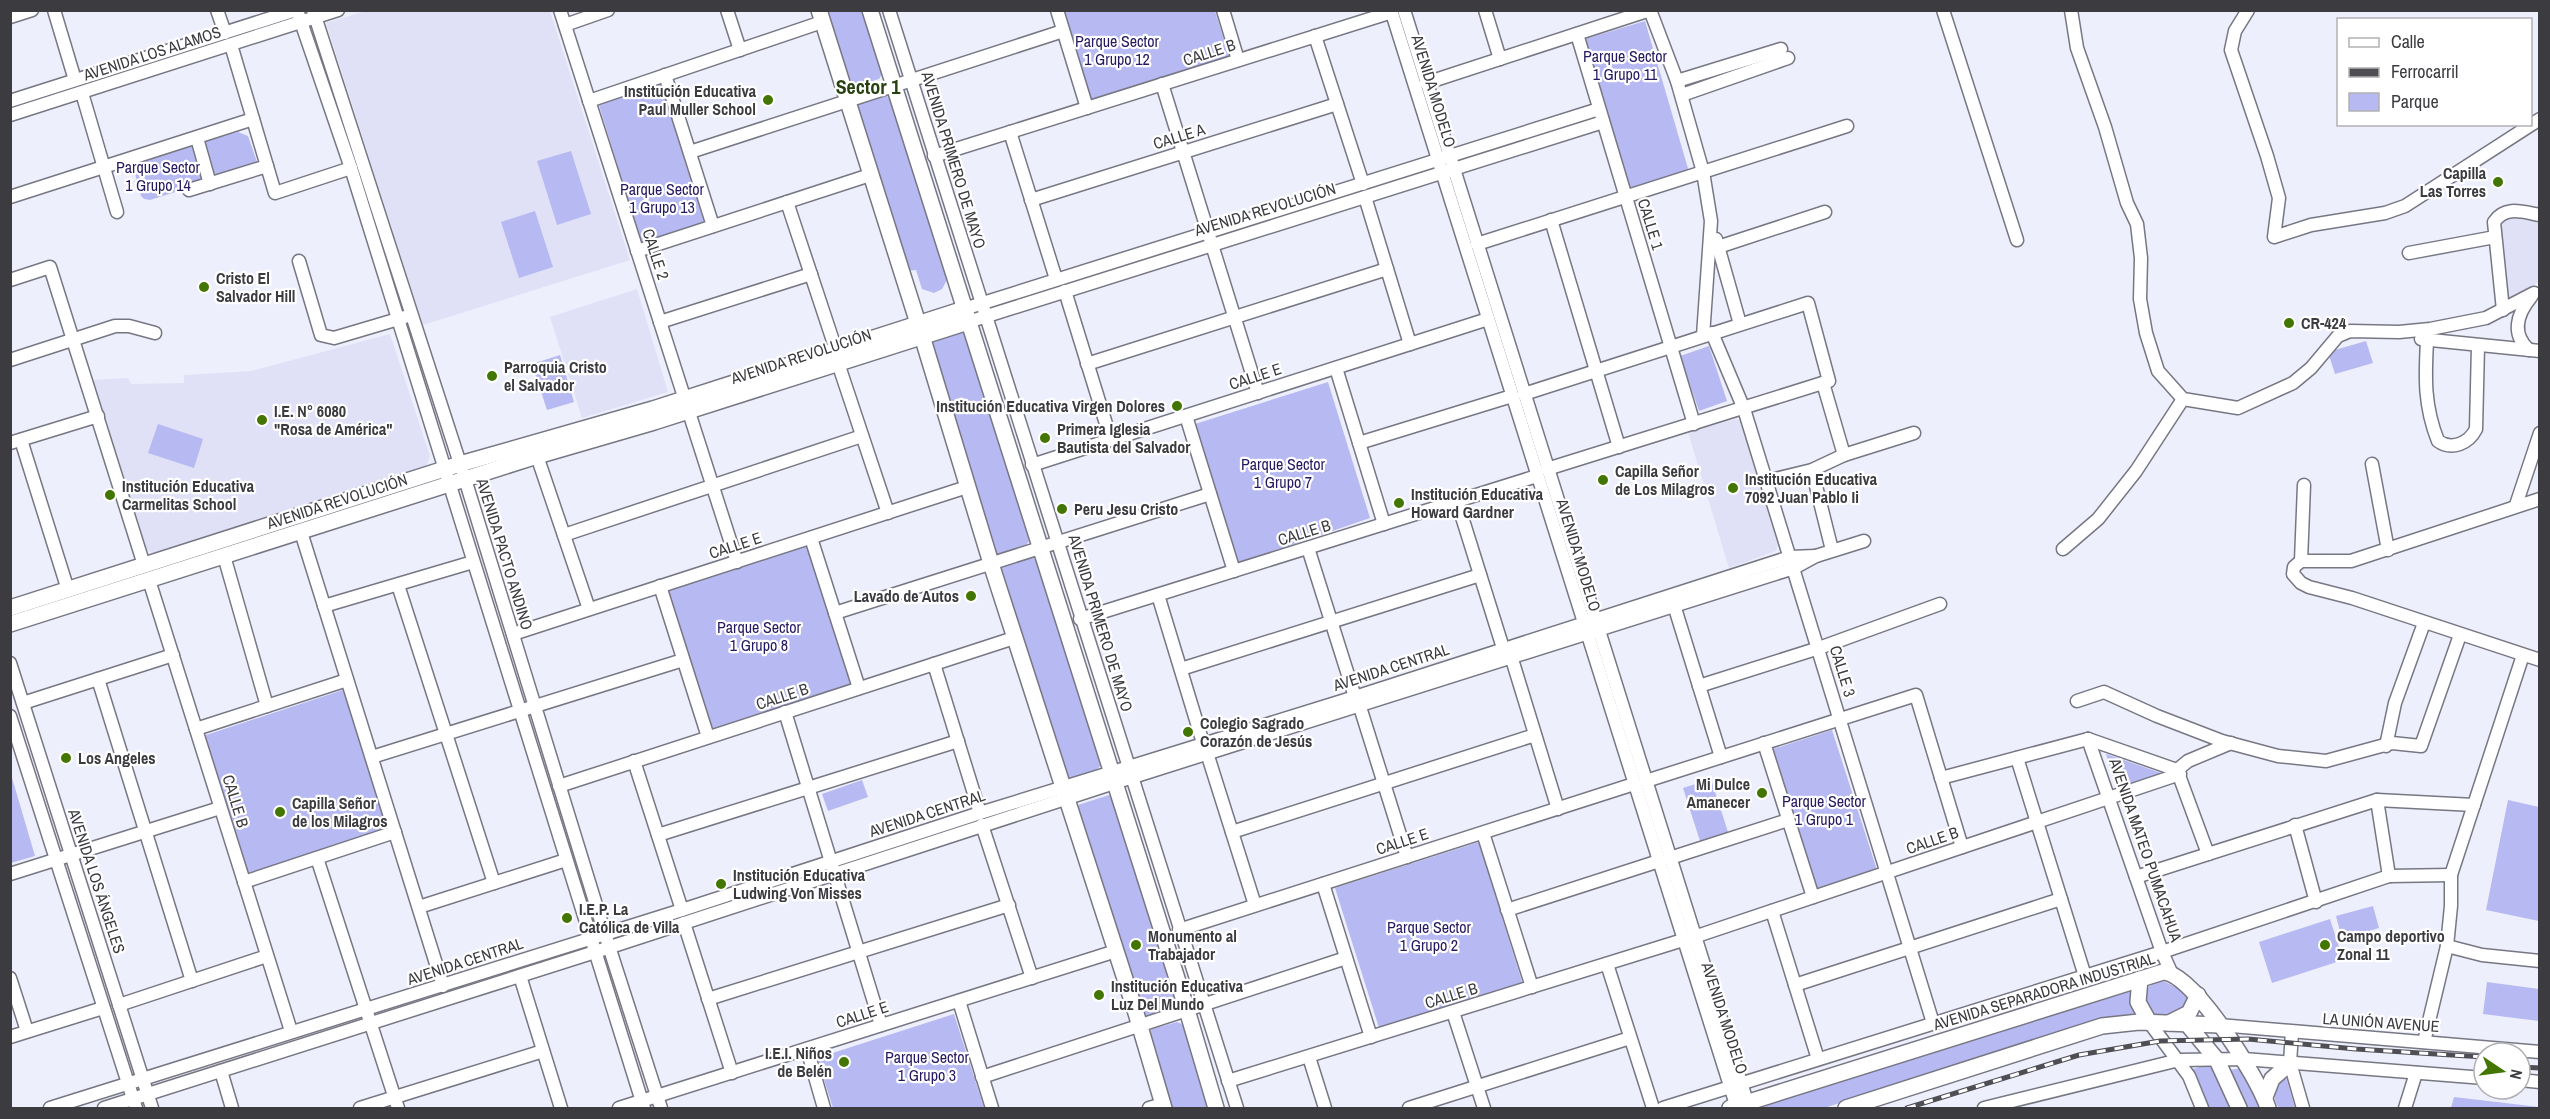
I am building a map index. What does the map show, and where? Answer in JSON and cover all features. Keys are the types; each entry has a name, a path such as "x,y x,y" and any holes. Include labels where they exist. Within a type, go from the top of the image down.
{"main road":[{"path":"870,10 1216,1108"},
{"path":"821,16 1014,638 1139,1025 1158,1107"},
{"name":"AVENIDA REVOLUCIÓN","path":"10,624 147,573 444,469 463,472 537,456 966,315"},
{"name":"AVENIDA REVOLUCIÓN","path":"10,608 68,590 224,556 449,484 463,472 687,405"},
{"name":"AVENIDA SEPARADORA INDUSTRIAL","path":"1740,1107 2163,972 2171,972 2198,995 2219,1025"},
{"path":"2140,979 2138,1002 2150,1022"},
{"path":"2169,1023 2189,1013 2198,995"},
{"path":"1846,1108 2102,1026 2150,1022 2219,1025 2244,1059 2266,1103"},
{"path":"2188,1025 2217,1060 2239,1108"},
{"path":"2266,1103 2272,1079 2290,1063"}],"street":[{"path":"10,18 32,10"},
{"path":"54,10 75,80"},
{"path":"218,10 225,33"},
{"name":"AVENIDA LOS ALAMOS","path":"10,100 225,33 298,14 338,10"},
{"name":"CALLE 2","path":"560,10 737,561"},
{"path":"565,25 608,10"},
{"path":"726,10 740,50"},
{"name":"AVENIDA PRIMERO DE MAYO","path":"889,10 1080,619 1237,1108"},
{"path":"1057,10 1087,108"},
{"path":"1223,10 1239,60"},
{"path":"1485,10 1500,59"},
{"path":"1426,83 1650,10 1682,94 1703,172 1711,221 1740,324"},
{"path":"1943,10 2018,240"},
{"path":"2071,10 2077,48 2105,127 2127,203 2137,224 2141,258 2140,299 2146,333 2158,371 2183,399 2229,407 2246,405 2293,383 2311,368 2338,336 2350,331 2399,332 2430,329 2486,318 2537,290"},
{"path":"2248,10 2235,31 2231,50 2279,198 2274,237 2311,225 2385,213 2405,207 2528,126"},
{"name":"CALLE B","path":"934,156 1396,11"},
{"name":"AVENIDA MODELO","path":"1396,11 1426,83 1444,158"},
{"name":"AVENIDA MODELO","path":"1396,11 1448,171 1488,319 1518,395"},
{"name":"AVENIDA LOS ALAMOS","path":"10,115 231,45 298,14"},
{"name":"AVENIDA PACTO ANDINO","path":"298,14 351,168 473,562 527,708 559,786 659,1102"},
{"name":"AVENIDA PACTO ANDINO","path":"314,14 463,472 513,634 527,708 566,860 643,1105"},
{"path":"589,101 740,50 821,16"},
{"path":"690,152 847,99 1063,31"},
{"name":"CALLE 1","path":"1577,34 1694,424"},
{"path":"1314,36 1363,184"},
{"path":"231,45 275,193 351,168"},
{"path":"1677,81 1785,54 1682,94"},
{"path":"665,75 713,226"},
{"path":"1162,84 1258,393"},
{"path":"82,93 117,212"},
{"name":"CALLE A","path":"1031,200 1337,104"},
{"name":"AVENIDA REVOLUCIÓN","path":"966,315 985,316 1065,291 1363,184 1599,109"},
{"path":"10,197 253,119"},
{"name":"AVENIDA REVOLUCIÓN","path":"966,315 981,303 1056,279 1365,197 1603,122"},
{"path":"1477,244 1847,126"},
{"path":"1010,132 1056,279"},
{"path":"196,138 210,184"},
{"path":"189,190 267,166"},
{"name":"AVENIDA MODELO","path":"1448,171 1477,244 1518,395 1740,1107"},
{"path":"637,251 870,175"},
{"path":"1365,197 1410,344"},
{"path":"787,202 888,513"},
{"path":"2503,310 2494,222 2501,213 2509,211 2540,215"},
{"path":"1718,247 1825,212"},
{"path":"1551,220 1619,447"},
{"path":"1707,334 1711,221"},
{"path":"2409,253 2496,237"},
{"path":"299,261 321,335 326,338 334,338 412,315"},
{"name":"CALLE B","path":"10,279 50,267 291,1031"},
{"path":"1087,364 1387,269"},
{"path":"660,322 811,274"},
{"path":"2534,351 2521,343 2517,334 2518,317 2537,290"},
{"path":"1065,291 1111,440"},
{"path":"1359,443 1597,372 1707,334 1808,303 1830,381 1823,383 1844,455"},
{"name":"CALLE E","path":"1032,465 1488,319"},
{"path":"10,360 115,326 129,326 156,333"},
{"path":"2399,332 2427,341 2534,351"},
{"name":"CALLE 3","path":"1707,334 1744,409 1933,1023"},
{"path":"2427,341 2424,387 2438,441 2447,445 2462,444 2473,436 2476,429 2478,346"},
{"path":"1336,368 1384,524"},
{"name":"CALLE B","path":"1080,619 1823,383"},
{"path":"2063,549 2098,519 2136,471 2183,399"},
{"path":"68,590 16,442 98,416"},
{"path":"1186,416 1234,571"},
{"path":"1767,481 1812,470 1844,455 1914,433"},
{"path":"2516,505 2540,433"},
{"path":"564,535 862,436"},
{"path":"537,456 589,609"},
{"path":"2372,464 2388,550"},
{"path":"1812,470 1832,550"},
{"path":"2301,561 2304,485"},
{"name":"CALLE E","path":"513,634 967,487"},
{"path":"835,613 1210,494"},
{"path":"2540,499 2351,561 2330,562 2313,559 2301,561 2294,567 2295,579 2309,587 2352,598 2540,660"},
{"path":"1456,501 1558,809"},
{"path":"301,532 443,986"},
{"path":"811,538 859,688"},
{"name":"AVENIDA CENTRAL","path":"104,1108 135,1104 147,1095 220,1071 443,986 605,934 683,916 1112,777 1357,702 1507,652 1864,541"},
{"path":"1308,548 1407,857"},
{"path":"224,556 267,706"},
{"path":"324,606 473,562"},
{"name":"AVENIDA CENTRAL","path":"1590,626 1674,605 1792,562"},
{"path":"1181,669 1480,575"},
{"path":"398,585 494,883"},
{"path":"660,586 708,738"},
{"path":"1158,595 1255,906"},
{"path":"1699,686 1819,648 1940,604"},
{"path":"1674,605 1720,757"},
{"path":"2386,746 2395,703 2424,623"},
{"path":"2077,701 2104,692 2157,716 2231,743 2278,756 2326,761 2392,743 2421,746 2460,635"},
{"name":"CALLE B","path":"559,786 1014,638"},
{"path":"23,703 173,655"},
{"path":"2424,1042 2447,946 2451,875 2523,655"},
{"path":"372,757 683,660"},
{"name":"AVENIDA LOS ÁNGELES","path":"10,663 152,1108"},
{"path":"934,664 1032,978"},
{"path":"98,679 192,981"},
{"path":"196,729 347,680"},
{"name":"CALLE E","path":"1179,930 1916,695 1941,778"},
{"path":"785,712 881,1025"},
{"name":"AVENIDA LOS ÁNGELES","path":"10,716 135,1104"},
{"path":"1232,832 1535,735"},
{"path":"1962,847 1941,778 2088,739 2178,772 2208,854"},
{"name":"AVENIDA MATEO PUMACAHUA","path":"2088,739 2171,972"},
{"path":"658,836 958,741"},
{"path":"1764,743 1813,897"},
{"name":"CALLE B","path":"1228,1082 1689,938 2037,822 2178,772 2187,761 2231,743"},
{"path":"2017,758 2085,976"},
{"path":"634,761 732,1073"},
{"path":"2136,877 2377,800 2474,805"},
{"path":"2377,800 2389,876"},
{"path":"10,874 220,808"},
{"path":"1507,910 1788,820"},
{"path":"2295,825 2316,902"},
{"path":"244,882 395,832"},
{"path":"1483,833 1532,987"},
{"path":"317,858 397,1103"},
{"path":"419,907 566,860"},
{"name":"AVENIDA SEPARADORA INDUSTRIAL","path":"1663,1108 2162,952 2389,876 2451,875"},
{"path":"1323,884 1371,1037"},
{"path":"1795,985 2061,899"},
{"path":"708,999 1009,905"},
{"path":"1772,911 1818,1059"},
{"name":"AVENIDA CENTRAL","path":"50,1108 291,1031 369,1016 520,976 609,947 683,916"},
{"path":"2447,946 2482,954 2540,961"},
{"name":"CALLE E","path":"619,1108 659,1102 732,1073 1116,951"},
{"path":"119,1005 267,956"},
{"path":"982,1077 1346,958"},
{"path":"1607,964 1653,1108"},
{"path":"520,976 561,1108"},
{"path":"10,978 27,1031"},
{"path":"959,1001 992,1108"},
{"path":"10,1036 103,1008"},
{"path":"1453,1012 1484,1108"},
{"path":"2150,1022 2193,1082 2202,1108"},
{"name":"LA UNIÓN AVENUE","path":"2219,1025 2540,1052"},
{"path":"2292,1032 2290,1063 2303,1108"},
{"path":"1409,1108 1630,1038"},
{"path":"807,1049 824,1108"},
{"path":"360,1108 397,1103 543,1051"},
{"path":"1309,1057 1325,1108"},
{"path":"1984,1108 2000,1106 2179,1060 2244,1059 2472,1077"},
{"path":"220,1071 232,1108"},
{"path":"2405,1108 2416,1073"}],"shaded area":[{"path":"366,11 550,11 630,260 423,325 326,23"},
{"path":"2507,214 2539,221 2539,282 2511,298 2505,298 2499,220"},
{"path":"637,289 668,392 582,418 550,317"},
{"name":"I.E. N° 6080 \"Rosa de América\"","path":"390,334 430,456 426,467 154,554 146,549 92,380 128,378 131,384 184,383 184,375 251,371"},
{"name":"Institución Educativa 7092 Juan Pablo Ii","path":"1736,419 1740,420 1778,545 1776,551 1729,568 1688,432"}],"green space":[{"path":"823,11 862,11 882,74 879,79 850,88"},
{"name":"Parque Sector 1 Grupo 12","path":"1063,11 1215,11 1229,56 1091,100"},
{"name":"Parque Sector 1 Grupo 11","path":"1645,21 1689,172 1629,190 1585,39"},
{"name":"Parque Sector 1 Grupo 13","path":"660,82 704,222 641,242 598,102"},
{"path":"886,95 890,99 947,280 942,289 934,293 922,289 916,270 906,271 856,104"},
{"name":"Parque Sector 1 Grupo 14","path":"238,132 248,136 257,162 255,167 150,200 141,196 134,170 140,161"},
{"path":"571,151 591,214 557,225 537,161"},
{"path":"535,211 553,267 519,278 501,222"},
{"path":"959,331 966,337 1029,541 1019,550 1010,553 996,554 930,340"},
{"path":"2366,341 2373,363 2335,374 2328,352"},
{"path":"1709,346 1727,401 1699,411 1680,356"},
{"path":"560,355 574,402 547,410 532,364"},
{"name":"Parque Sector 1 Grupo 7","path":"1328,382 1370,518 1237,564 1195,424"},
{"path":"158,424 203,439 194,468 148,453"},
{"name":"Parque Sector 1 Grupo 8","path":"808,544 853,686 710,730 667,587"},
{"path":"1029,557 1034,558 1040,569 1101,765 1094,773 1070,780 1066,778 1000,569"},
{"path":"343,690 388,830 249,876 203,736"},
{"name":"Parque Sector 1 Grupo 1","path":"1832,730 1877,870 1816,890 1770,750"},
{"path":"2106,754 2167,775 2117,790"},
{"path":"10,771 35,856 11,863 10,863"},
{"path":"1711,779 1728,832 1700,841 1683,788"},
{"path":"862,780 868,797 828,811 822,794"},
{"path":"1109,795 1114,799 1177,1004 1175,1009 1145,1019 1075,809 1078,805"},
{"path":"2508,800 2539,807 2539,921 2486,910"},
{"name":"Parque Sector 1 Grupo 2","path":"1479,842 1523,985 1380,1031 1335,888"},
{"path":"2373,906 2379,928 2342,939 2336,916"},
{"path":"2330,919 2343,960 2272,983 2259,942"},
{"path":"2163,981 2180,989 2190,1001 2179,1014 2156,1019 2143,999 2149,986"},
{"path":"2487,982 2539,989 2539,1021 2483,1014"},
{"path":"2131,988 2132,1004 2137,1019 1902,1083 1824,1108 1765,1108 1763,1102"},
{"name":"Parque Sector 1 Grupo 3","path":"954,1014 984,1108 833,1108 817,1058"},
{"path":"1177,1022 1185,1029 1209,1108 1169,1108 1147,1035 1152,1029"},
{"path":"2202,1066 2212,1067 2228,1088 2233,1108 2206,1108 2192,1076 2193,1069"},
{"path":"2250,1067 2264,1108 2244,1108 2229,1070"},
{"path":"2286,1077 2295,1108 2279,1108 2275,1100 2276,1087"},
{"path":"2454,1097 2472,1099 2472,1101 2539,1107 2539,1108 2451,1108"}],"railway":[{"path":"1907,1108 2079,1055 2160,1041 2248,1039 2472,1056"},
{"path":"2532,1068 2540,1068"}],"place":[{"name":"Institución Educativa Paul Muller School","path":"768,100"},
{"name":"Capilla Las Torres","path":"2498,182"},
{"name":"Cristo El Salvador Hill","path":"204,287"},
{"name":"CR-424","path":"2289,323"},
{"name":"Parroquia Cristo el Salvador","path":"492,376"},
{"name":"Institución Educativa Virgen Dolores","path":"1177,406"},
{"name":"I.E. N° 6080 \"Rosa de América\"","path":"262,420"},
{"name":"Primera Iglesia Bautista del Salvador","path":"1045,438"},
{"name":"Capilla Señor de Los Milagros","path":"1603,480"},
{"name":"Institución Educativa 7092 Juan Pablo Ii","path":"1733,488"},
{"name":"Institución Educativa Carmelitas School","path":"110,495"},
{"name":"Institución Educativa Howard Gardner","path":"1399,503"},
{"name":"Peru Jesu Cristo","path":"1062,509"},
{"name":"Lavado de Autos","path":"971,596"},
{"name":"Colegio Sagrado Corazón de Jesús","path":"1188,732"},
{"name":"Los Angeles","path":"66,758"},
{"name":"Mi Dulce Amanecer","path":"1762,793"},
{"name":"Capilla Señor de los Milagros","path":"280,812"},
{"name":"Institución Educativa Ludwing Von Misses","path":"721,884"},
{"name":"I.E.P. La Católica de Villa","path":"567,918"},
{"name":"Monumento al Trabajador","path":"1136,945"},
{"name":"Campo deportivo Zonal 11","path":"2325,945"},
{"name":"Institución Educativa Luz Del Mundo","path":"1099,995"},
{"name":"I.E.I. Niños de Belén","path":"844,1062"}],"district":[{"name":"Sector 1","path":"868,87"}]}
